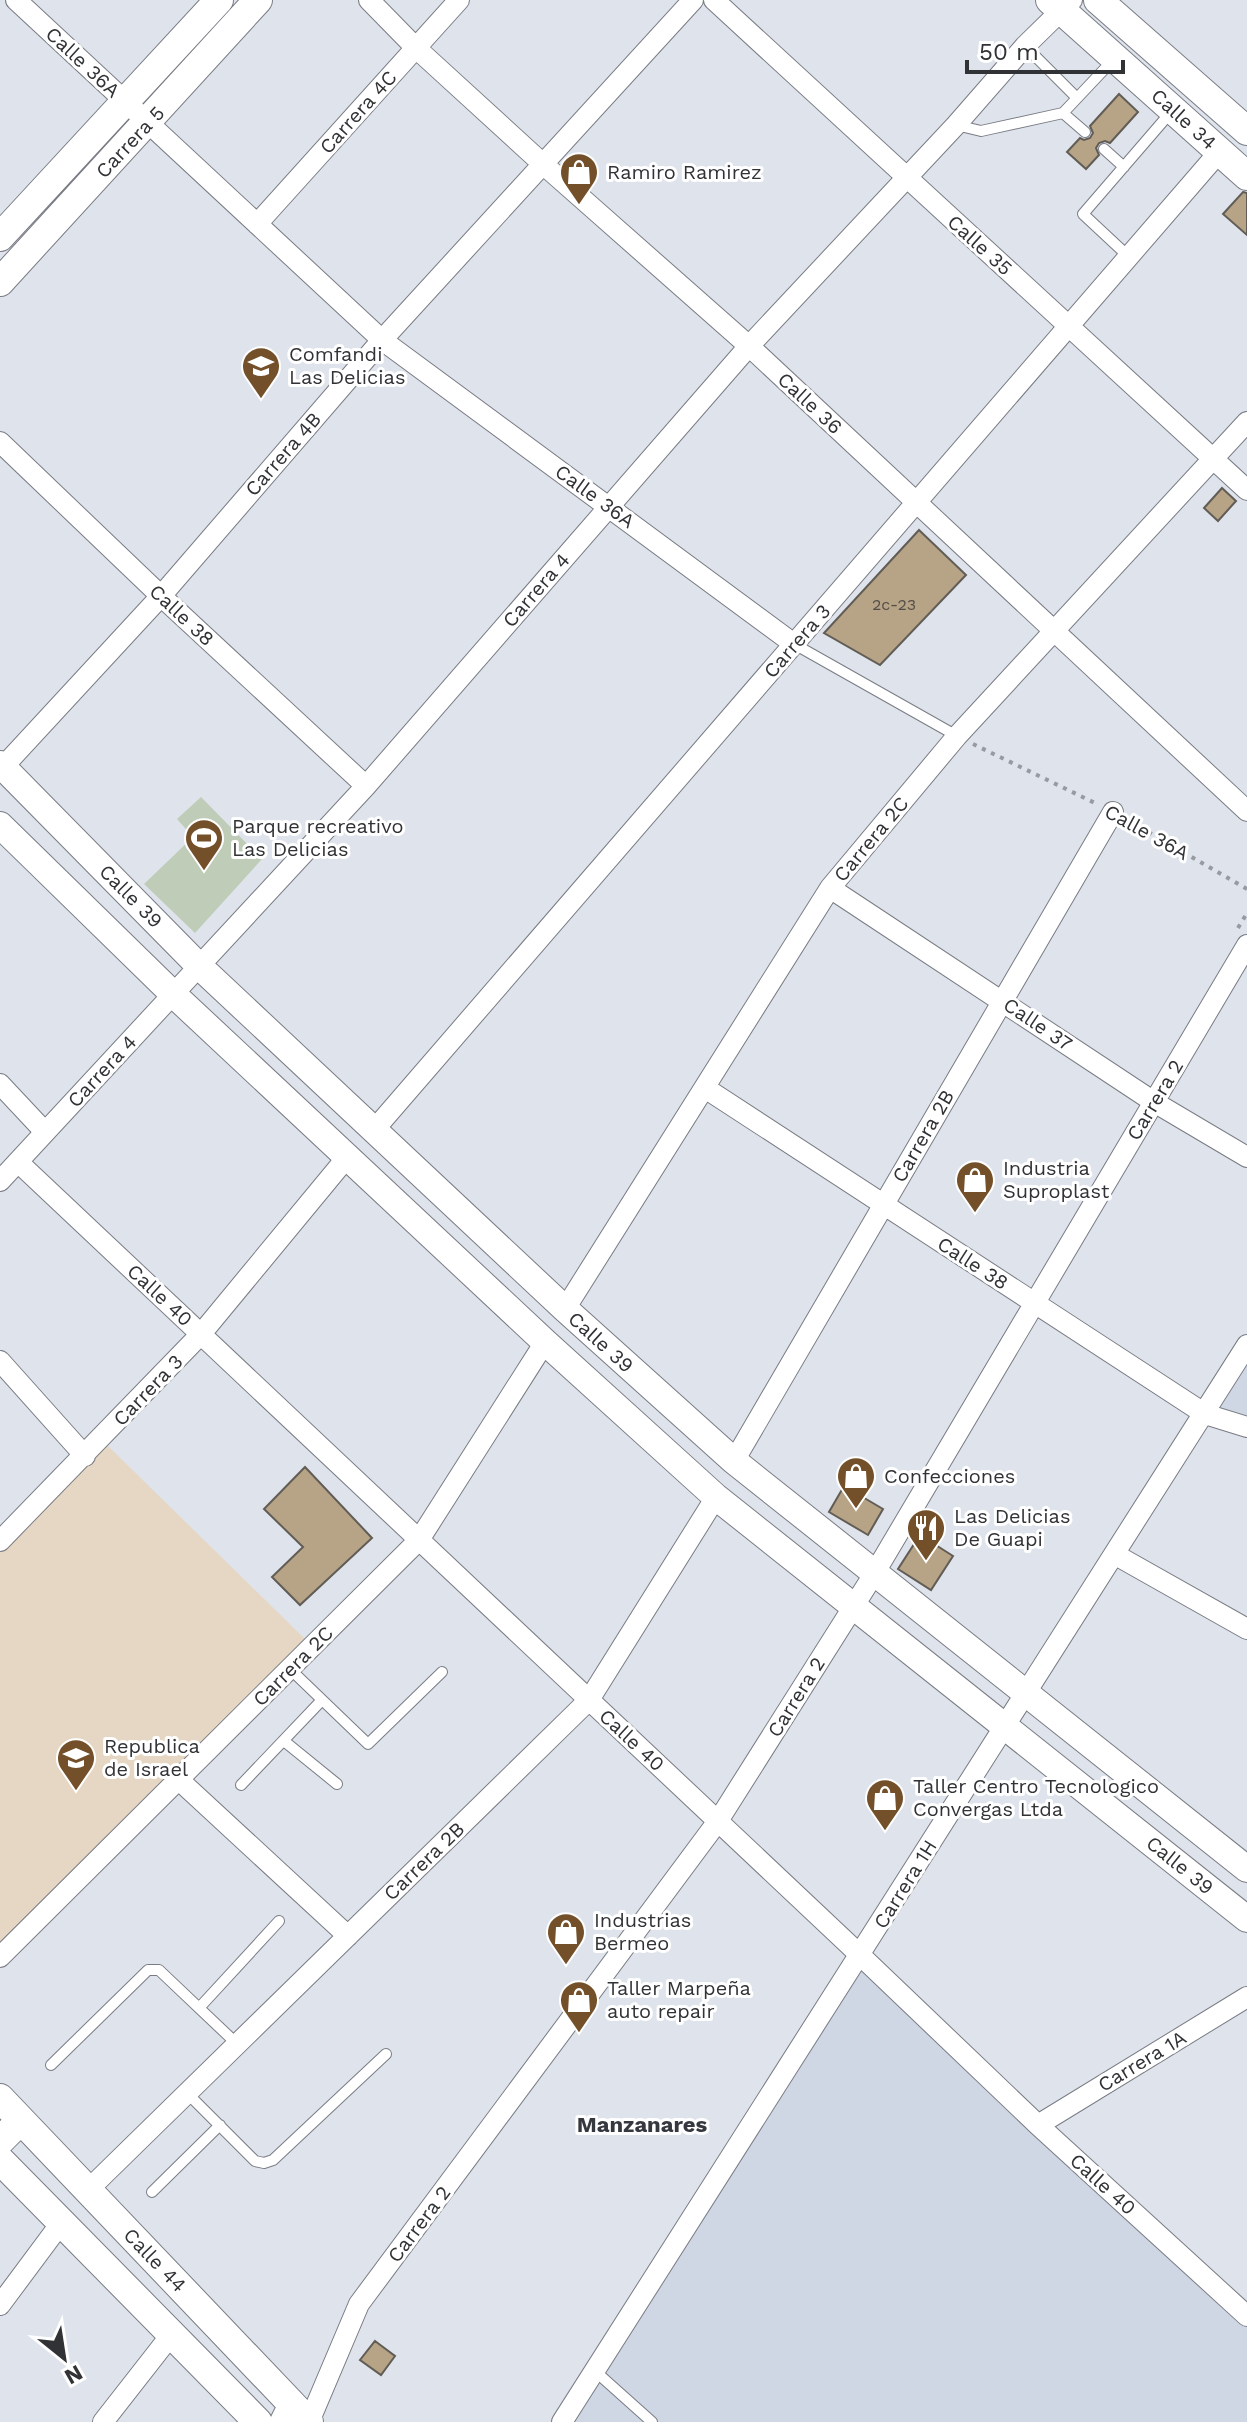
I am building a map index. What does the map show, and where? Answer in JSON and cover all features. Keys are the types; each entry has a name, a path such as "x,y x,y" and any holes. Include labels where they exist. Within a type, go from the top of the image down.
{"main road":[{"name":"Carrera 5","path":"0,237 219,0"},
{"name":"Carrera 5","path":"0,282 258,0"},
{"name":"Calle 34","path":"1098,0 1247,131"},
{"name":"Calle 34","path":"1061,3 1109,64 1247,176"},
{"name":"Calle 44","path":"0,2098 301,2418"},
{"path":"0,2141 21,2120"},
{"name":"Calle 44","path":"0,2160 258,2422"}],"street":[{"name":"Calle 36A","path":"16,0 382,340 794,644"},
{"name":"Calle 36","path":"369,0 416,48 544,165 749,346 1247,811"},
{"name":"Carrera 4C","path":"257,224 459,0"},
{"name":"Carrera 4B","path":"1,766 161,596 382,340 693,0"},
{"name":"Calle 35","path":"714,0 1247,490"},
{"name":"Carrera 4","path":"0,1181 366,786 749,346 956,125 1061,3"},
{"name":"Carrera 3","path":"374,1130 1220,151"},
{"name":"Carrera 2C","path":"565,1309 830,888 957,736 1247,422"},
{"name":"Calle 38","path":"0,442 366,786"},
{"name":"Calle 39","path":"1,766 199,966 565,1309 734,1461 1247,1869"},
{"name":"Carrera 2B","path":"734,1461 1113,812"},
{"name":"Calle 39","path":"0,825 173,994 545,1342 716,1497 1247,1919"},
{"name":"Calle 37","path":"830,888 1154,1102 1247,1157"},
{"name":"Carrera 2","path":"301,2418 359,2304 718,1821 874,1574 1035,1303 1154,1102 1239,942"},
{"path":"0,1084 45,1132"},
{"name":"Calle 38","path":"705,1088 1205,1414 1247,1427"},
{"name":"Carrera 3","path":"0,1541 201,1334 348,1156"},
{"name":"Calle 40","path":"18,1162 1038,2125 1247,2316"},
{"name":"Carrera 2C","path":"0,1957 419,1540 545,1342"},
{"name":"Carrera 1H","path":"562,2422 1247,1345"},
{"path":"3,1369 85,1456"},
{"name":"Carrera 2B","path":"88,2190 589,1700 716,1497"},
{"path":"1114,1554 1247,1629"},
{"path":"179,1780 348,1936"},
{"name":"Carrera 1A","path":"1038,2125 1247,1997"},
{"path":"0,2305 61,2223"},
{"path":"103,2422 171,2335"}],"lane":[{"path":"1025,46 1077,98"},
{"path":"956,125 981,131 1063,113 1109,64"},
{"path":"1063,113 1085,132"},
{"path":"1129,257 1083,214 1169,115"},
{"path":"1104,149 1124,167"},
{"name":"Calle 36A","path":"794,644 957,736"},
{"path":"290,1669 368,1744 442,1672"},
{"path":"241,1785 322,1700"},
{"path":"284,1741 337,1784"},
{"path":"199,2008 279,1921"},
{"path":"51,2065 148,1970 159,1970 237,2044"},
{"path":"187,2093 255,2161 264,2163 273,2160 386,2054"},
{"path":"152,2192 220,2125"},
{"path":"595,2371 652,2422"}],"path":[{"name":"Calle 36A","path":"957,736 1113,812 1247,889"},
{"path":"1239,942 1247,913"}],"shaded area":[{"path":"1247,1345 1247,1427 1205,1414"},
{"name":"Republica de Israel","path":"105,1443 305,1639 0,1945 0,1550"},
{"path":"860,1955 1247,2316 1247,2422 562,2422"}],"green space":[{"name":"Parque recreativo Las Delicias","path":"201,797 262,859 195,933 144,884 193,837 177,819"}],"building":[{"path":"1119,94 1138,112 1110,143 1099,143 1096,148 1099,155 1086,169 1067,152 1080,138 1090,138 1093,133 1090,126"},
{"path":"1243,192 1247,193 1247,235 1223,214"},
{"path":"1222,488 1236,501 1218,521 1204,508"},
{"path":"919,530 966,575 880,665 824,633"},
{"path":"305,1467 372,1538 300,1605 272,1577 303,1547 264,1509"},
{"name":"Confecciones","path":"844,1486 883,1509 868,1535 829,1512"},
{"name":"Las Delicias De Guapi","path":"920,1535 953,1556 931,1590 898,1569"},
{"path":"375,2341 395,2356 381,2375 360,2360"}],"place":[{"name":"Ramiro Ramirez","path":"579,206"},
{"name":"Comfandi Las Delicias","path":"261,400"},
{"name":"Parque recreativo Las Delicias","path":"204,872"},
{"name":"Industria Suproplast","path":"975,1214"},
{"name":"Confecciones","path":"856,1510"},
{"name":"Las Delicias De Guapi","path":"926,1562"},
{"name":"Republica de Israel","path":"76,1792"},
{"name":"Taller Centro Tecnologico Convergas Ltda","path":"885,1832"},
{"name":"Industrias Bermeo","path":"566,1966"},
{"name":"Taller Marpeña auto repair","path":"579,2034"}],"district":[{"name":"Manzanares","path":"642,2124"}]}
